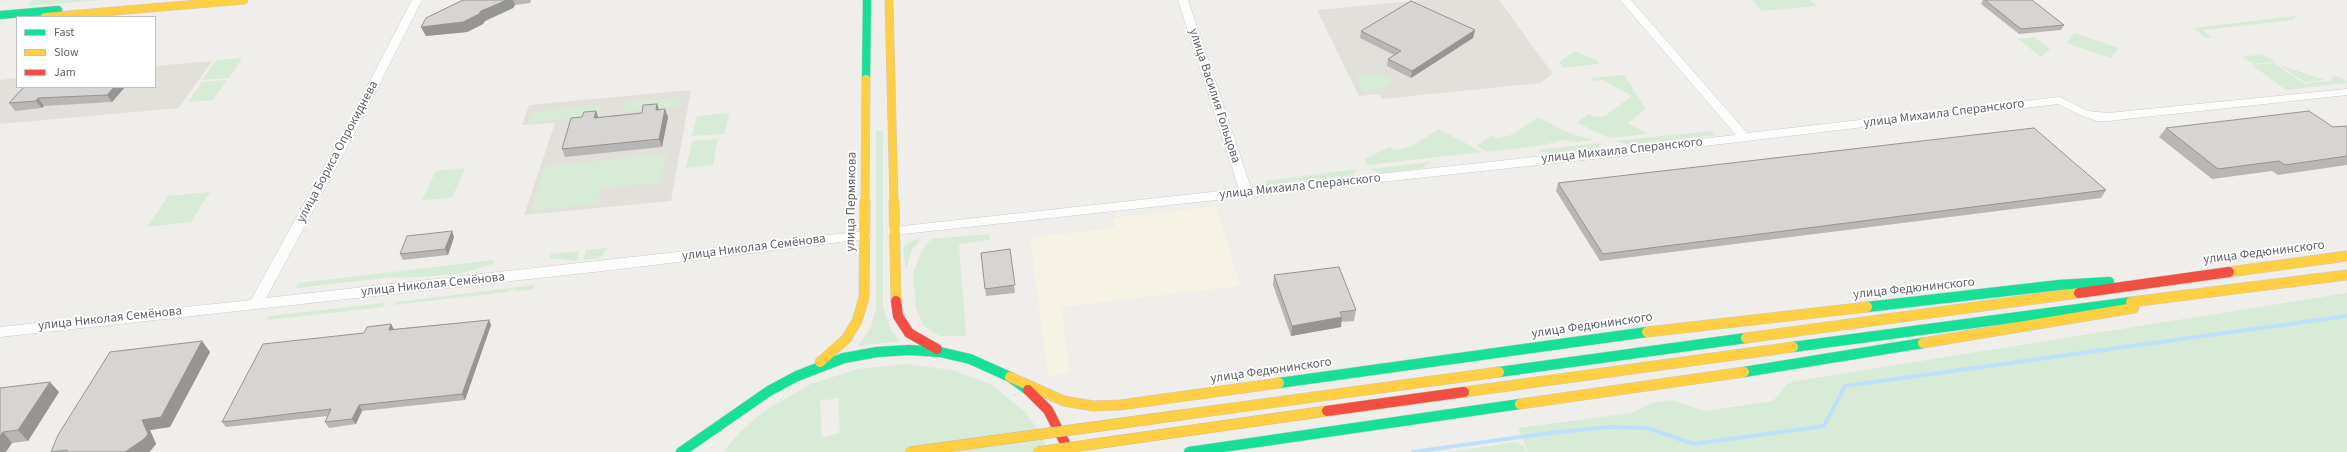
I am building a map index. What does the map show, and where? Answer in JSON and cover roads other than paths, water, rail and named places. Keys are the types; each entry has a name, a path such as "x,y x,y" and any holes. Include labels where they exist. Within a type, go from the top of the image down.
{"main road":[{"path":"0,15 178,0"},
{"path":"57,16 244,0"},
{"name":"улица Пермякова","path":"797,376 837,349 846,339 857,321 864,298 867,0"},
{"path":"890,0 894,294 898,316 902,324 917,339 955,355 984,364 1010,377 1033,394 1048,410 1059,429 1068,452"},
{"path":"0,21 16,20"},
{"name":"улица Федюнинского","path":"910,452 1457,376 2347,256"},
{"path":"1038,452 1992,320 2208,294 2347,275"},
{"name":"улица Федюнинского","path":"1010,377 1041,393 1064,401 1093,406 1120,405 1706,324 2059,285 2185,277"},
{"path":"1189,452 1739,373 1970,334 2092,316 2208,294"},
{"path":"681,452 744,410 769,391 797,376 834,362 877,352 909,350 955,355"},
{"path":"710,444 744,410"}],"street":[{"name":"улица Бориса Опрокиднева","path":"256,304 353,125 417,0"},
{"name":"улица Василия Гольцова","path":"1183,0 1246,193"},
{"path":"1625,0 1744,137"},
{"name":"улица Михаила Сперанского","path":"894,231 1246,193 2060,100 2084,113 2097,117 2108,117 2347,92"},
{"name":"улица Николая Семёнова","path":"0,332 604,266 865,235"}],"waterway":[{"path":"1413,452 1549,433 1610,427 1647,428 1694,444 1824,426 1845,386 2347,316"}]}
